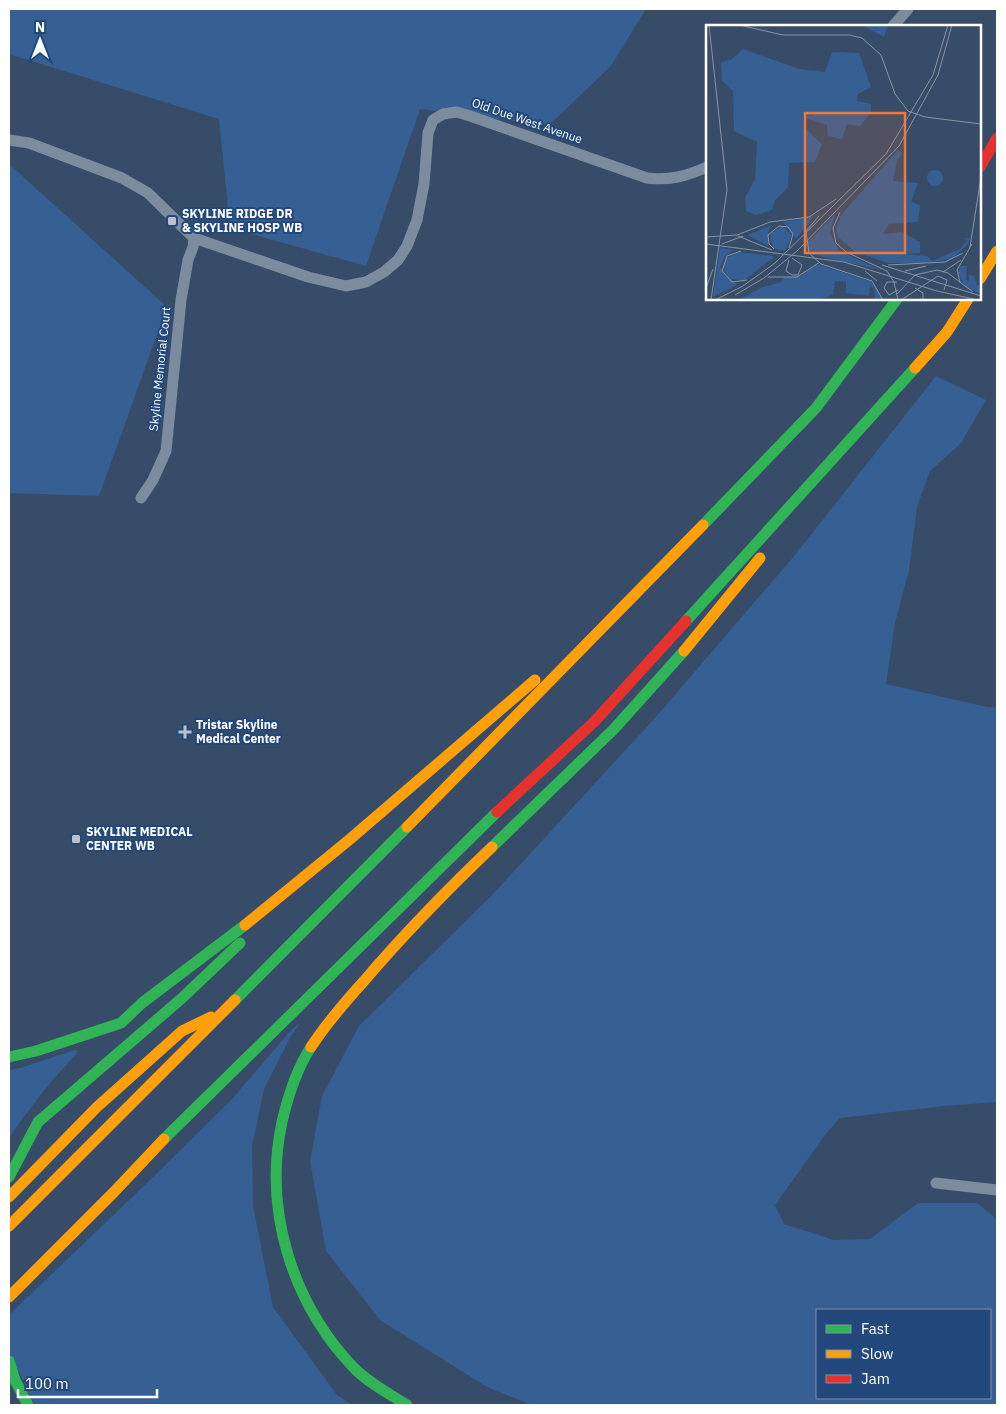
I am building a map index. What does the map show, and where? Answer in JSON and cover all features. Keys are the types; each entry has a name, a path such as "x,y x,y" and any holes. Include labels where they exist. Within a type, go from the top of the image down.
{"highway":[{"path":"981,165 997,138"},
{"path":"981,277 997,251"},
{"path":"9,1226 129,1108 646,585 816,408 896,300"},
{"path":"9,1297 178,1125 474,834 594,722 883,405 947,332 967,300"},
{"path":"778,536 883,405"},
{"path":"407,1405 382,1390 354,1369 311,1314 295,1278 279,1215 276,1156 282,1118 291,1088 302,1062 315,1041 380,962 482,856 653,688 766,551"},
{"path":"9,1057 36,1051 121,1023 142,1004 222,943 349,840 646,585"},
{"path":"9,1177 38,1122 181,999 349,840"},
{"path":"9,1197 97,1107 182,1032 224,1011"},
{"path":"9,1361 15,1380 28,1405"}],"street":[{"path":"894,25 908,9"},
{"name":"Old Due West Avenue","path":"9,140 29,143 122,178 148,193 194,238 308,277 346,286 366,282 384,272 398,260 407,246 417,220 424,184 428,133 433,120 443,114 457,112 470,116 647,178 664,180 706,167"},
{"name":"Skyline Memorial Court","path":"141,498 166,450 181,300 194,238"},
{"path":"936,1183 997,1190"}],"shaded area":[{"path":"9,9 646,9 611,66 549,125 420,109 366,266 230,228 219,119 9,54"},
{"path":"9,164 167,307 99,496 9,493"},
{"path":"936,376 986,400 961,443 930,471 917,507 909,570 895,623 886,684 987,707 997,707 997,1102 840,1118 825,1135 775,1205 784,1224 834,1240 870,1239 918,1203 977,1203 997,1219 997,1405 532,1405 487,1387 380,1320 326,1251 310,1161 322,1096 359,1026 492,895 655,718 795,555"},
{"path":"300,1023 291,1036 264,1089 252,1146 253,1206 273,1307 337,1395 352,1405 35,1405 10,1354 9,1315 233,1098 292,1029"},
{"path":"75,1050 79,1051 42,1093 9,1138 9,1070"}],"traffic: fast":[{"path":"703,525 816,408 896,300"},
{"path":"686,621 915,368"},
{"path":"492,847 614,729 684,651"},
{"path":"164,1139 497,812"},
{"path":"235,1000 407,827"},
{"path":"9,1057 36,1051 121,1023 142,1003 245,925"},
{"path":"9,1177 38,1122 181,999 240,943"},
{"path":"311,1047 301,1065 290,1093 282,1122 277,1155 280,1221 288,1254 299,1285 314,1315 332,1342 366,1379 407,1405"},
{"path":"9,1361 15,1380 28,1405"}],"traffic: slow":[{"path":"981,277 997,251"},
{"path":"915,368 947,332 967,300"},
{"path":"407,827 703,525"},
{"path":"684,651 760,558"},
{"path":"245,925 349,840 535,680"},
{"path":"311,1047 336,1013 395,946 492,847"},
{"path":"9,1226 235,1000"},
{"path":"9,1197 97,1107 182,1031 211,1017"},
{"path":"9,1297 164,1139"}],"traffic: jam":[{"path":"981,165 997,138"},
{"path":"497,812 594,722 686,621"}],"place":[{"name":"SKYLINE RIDGE DR & SKYLINE HOSP WB","path":"172,221"},
{"name":"Tristar Skyline Medical Center","path":"185,732"},
{"name":"SKYLINE MEDICAL CENTER WB","path":"76,839"}]}
